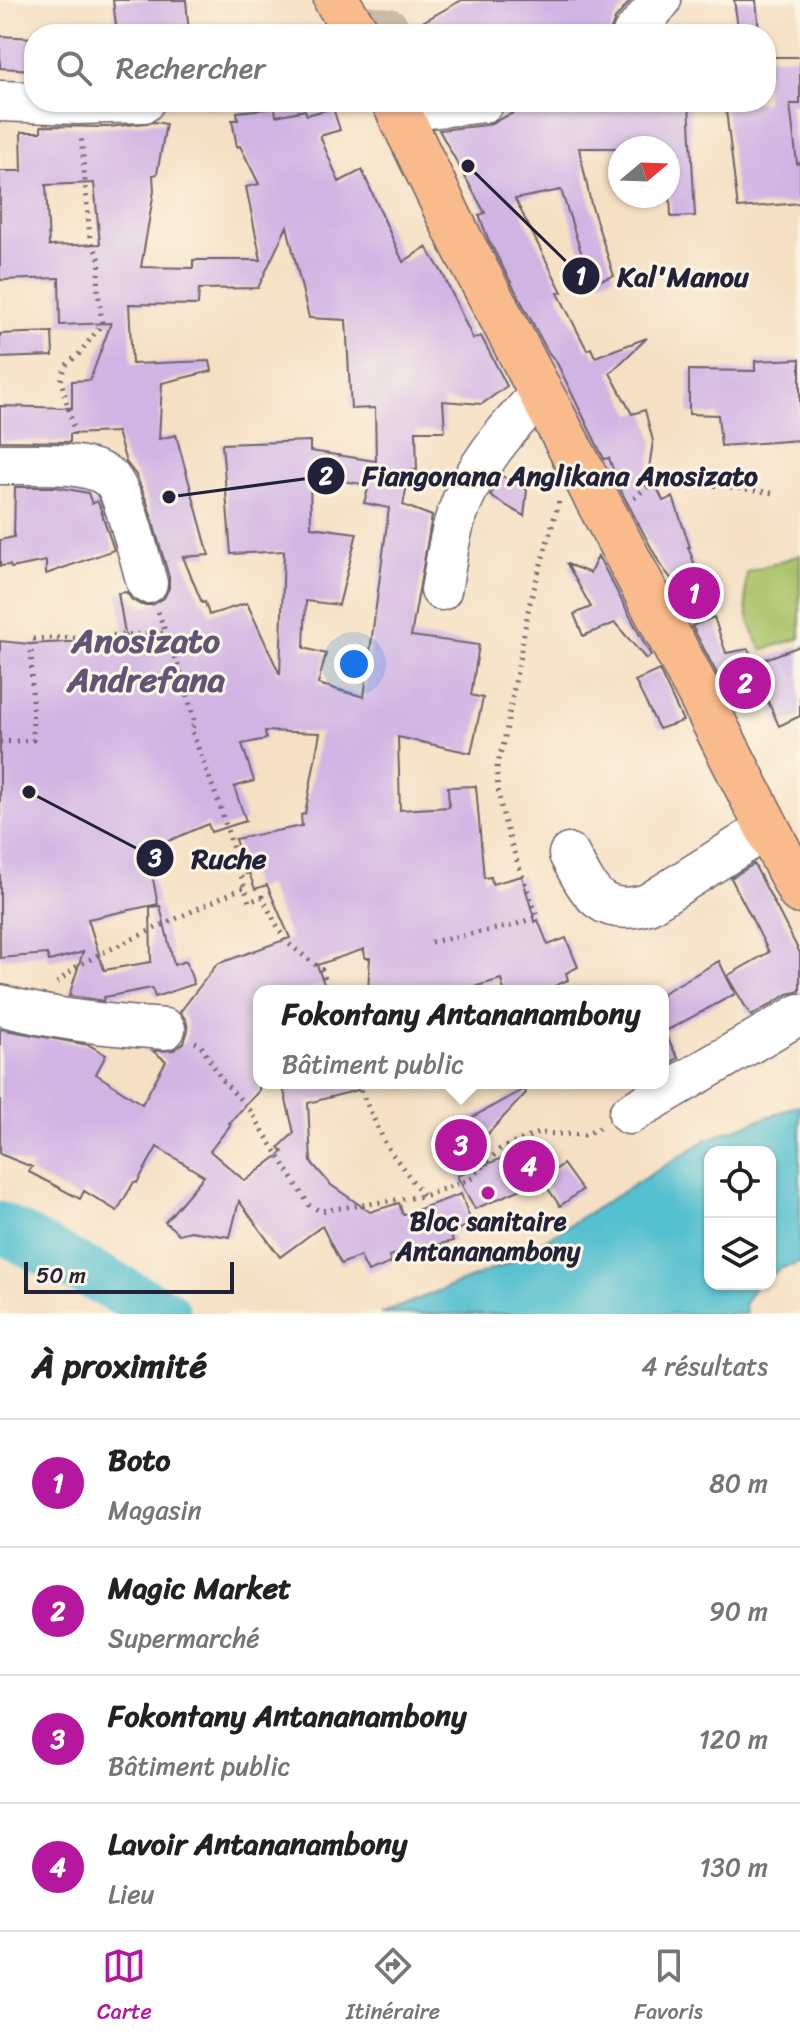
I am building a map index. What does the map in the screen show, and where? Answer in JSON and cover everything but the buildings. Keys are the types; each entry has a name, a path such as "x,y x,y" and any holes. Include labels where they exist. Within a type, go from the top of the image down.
{"main road":[{"path":"336,0 352,24"},
{"path":"399,112 461,241 800,892"}],"street":[{"path":"641,24 661,0"},
{"path":"0,101 24,102"},
{"path":"441,590 456,519 474,473 504,433 540,394"},
{"path":"0,464 83,466 111,479 120,497 147,583"},
{"path":"569,854 589,892 609,907 628,910 648,904 768,828"},
{"path":"0,1005 48,1018 165,1029"},
{"path":"629,1114 800,1014"}],"path":[{"path":"79,112 90,239 100,260 98,289 102,324 79,354 65,366 61,380 83,466"},
{"path":"604,511 639,496 658,478 774,493"},
{"path":"431,942 511,926 537,917 499,803 497,758 503,748 529,606 554,514"},
{"path":"147,583 195,723 191,729 221,809 249,902 262,897 285,941 322,970 327,985"},
{"path":"0,742 33,740 31,639 166,633"},
{"path":"48,1018 53,987 74,968 244,887"},
{"path":"165,1029 200,1044 222,1080 250,1110 309,1205 320,1211 424,1196 471,1179 500,1149 538,1133 584,1135 629,1114"},
{"path":"360,1089 387,1147 424,1196"}],"green space":[{"path":"800,555 800,638 762,650 747,612 747,572"}],"water":[{"path":"800,1105 800,1263 776,1272 776,1146 704,1146 704,1290 753,1290 744,1305 747,1314 381,1314 506,1264 708,1139"}],"waterway":[{"path":"0,1227 166,1314"}],"tunnel":[{"path":"351,23 359,24"}],"place":[{"name":"Kal'Manou","path":"468,166"},
{"name":"Fiangonana Anglikana Anosizato","path":"169,497"},
{"name":"Boto","path":"694,593"},
{"name":"Magic Market","path":"745,683"},
{"name":"Ruche","path":"29,792"},
{"name":"Fokontany Antananambony","path":"461,1145"},
{"name":"Lavoir Antananambony","path":"529,1166"},
{"name":"Bloc sanitaire Antananambony","path":"488,1193"}],"district":[{"name":"Anosizato Andrefana","path":"146,660"}]}
